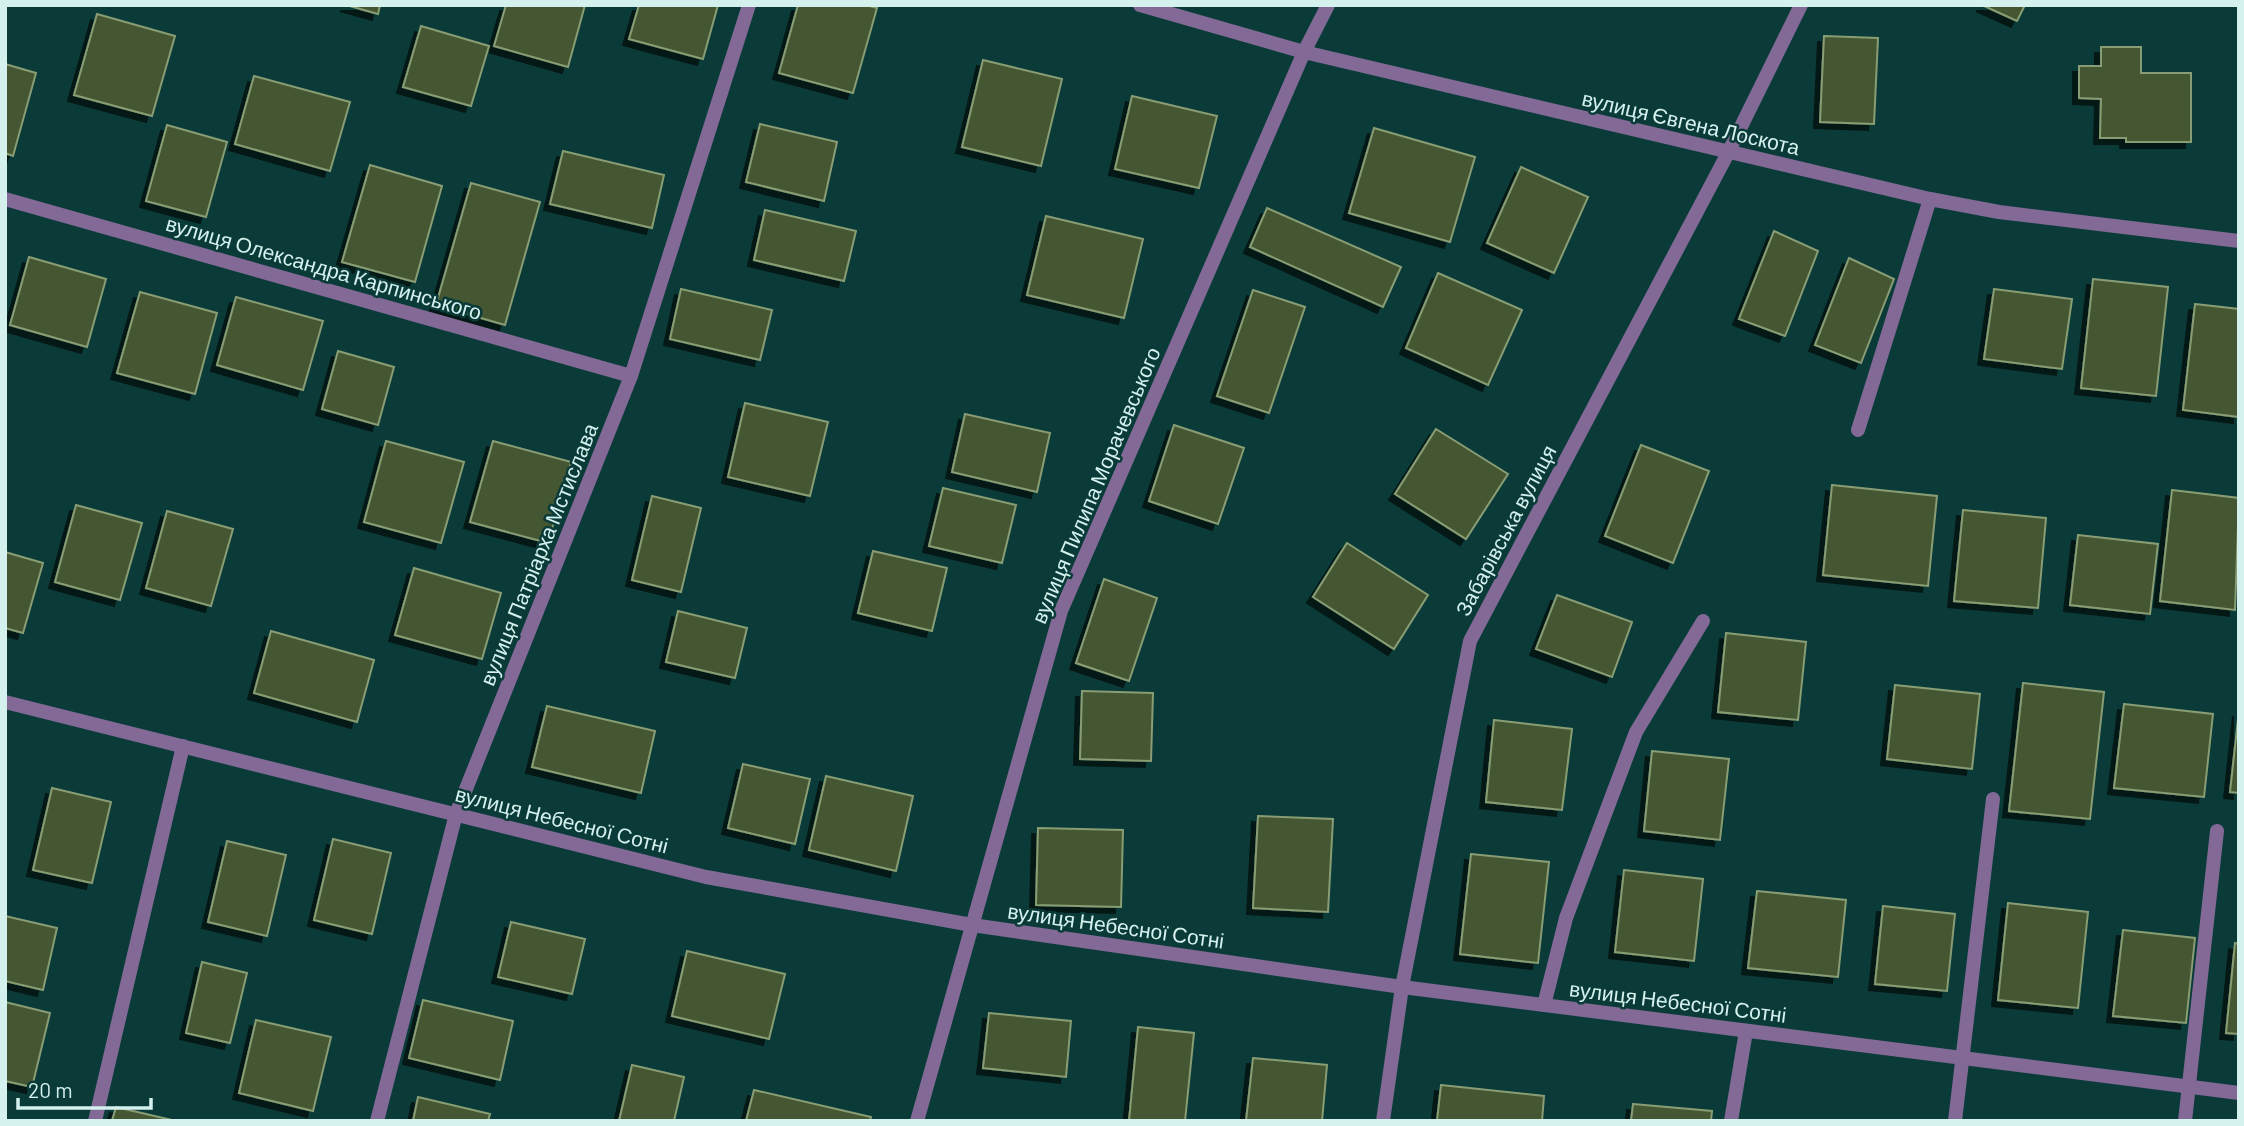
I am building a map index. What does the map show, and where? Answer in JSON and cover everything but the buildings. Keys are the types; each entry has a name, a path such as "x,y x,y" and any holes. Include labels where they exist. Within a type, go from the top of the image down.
{"street":[{"name":"вулиця Патріарха Мстислава","path":"377,1121 456,814 631,376 749,5"},
{"name":"вулиця Євгена Лоскота","path":"1140,5 1304,52 1930,199 1999,212 2239,241"},
{"name":"вулиця Пилипа Морачевського","path":"917,1121 1061,611 1304,52 1328,5"},
{"name":"Забарівська вулиця","path":"1383,1121 1402,987 1470,641 1728,153 1801,5"},
{"name":"вулиця Олександра Карпинського","path":"5,199 631,376"},
{"path":"1858,430 1930,199"},
{"path":"1544,1006 1566,918 1636,732 1703,621"},
{"name":"вулиця Небесної Сотні","path":"5,702 706,877 972,925 1544,1006 2239,1093"},
{"path":"96,1121 183,746"},
{"path":"1955,1121 1993,799"},
{"path":"2185,1121 2217,831"},
{"path":"1731,1121 1746,1031"}]}
